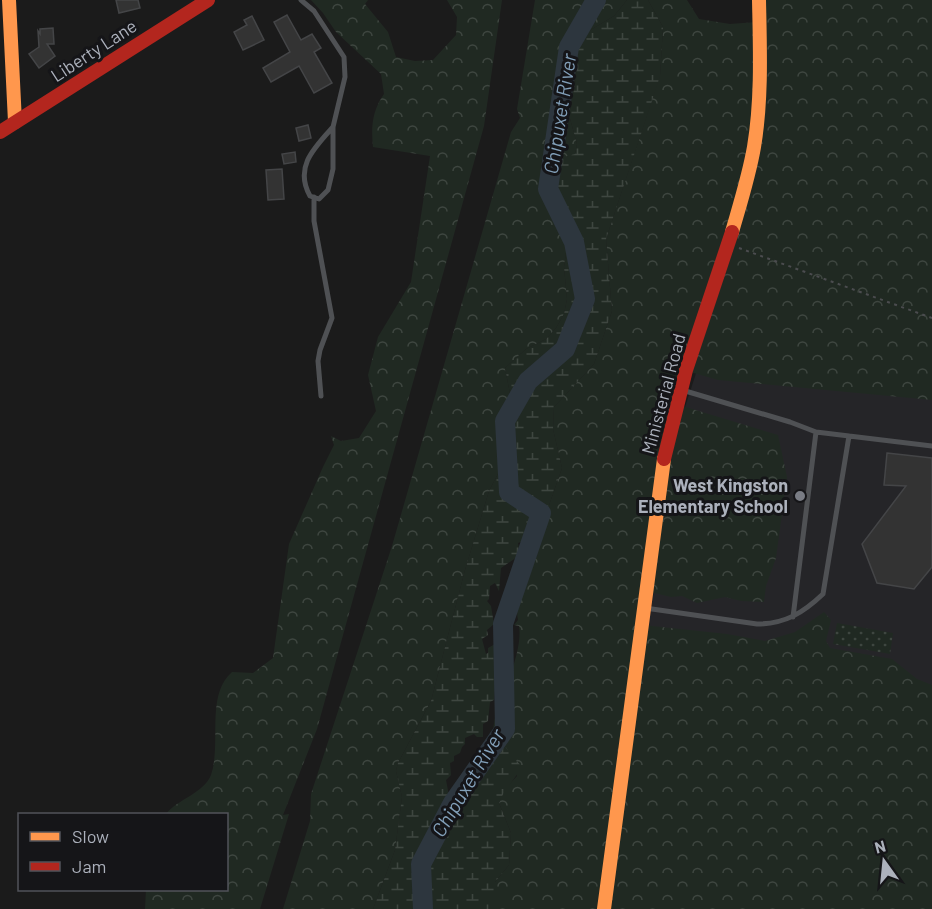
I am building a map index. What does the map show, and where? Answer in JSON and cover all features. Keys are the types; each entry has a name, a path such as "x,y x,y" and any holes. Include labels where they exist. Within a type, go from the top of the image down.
{"main road":[{"name":"Liberty Lane","path":"0,132 208,0"},
{"name":"Ministerial Road","path":"604,909 643,608 669,438 750,166 755,136 760,66 759,0"},
{"path":"6,8 15,122"}],"lane":[{"path":"301,0 314,11 344,57 345,77 333,127 333,169 327,190 319,199 310,196 304,186 304,171 311,152 333,127"},
{"path":"314,197 314,221 332,318 318,361 321,396"},
{"path":"682,390 816,432 932,446"},
{"path":"793,618 816,432"},
{"path":"643,608 757,624 770,624 793,618 806,610 823,594 849,436"}],"path":[{"path":"728,244 932,318"}],"shaded area":[{"name":"West Kingston Elementary School","path":"709,333 932,366 932,690 646,642 678,429"}],"green space":[{"path":"311,0 368,0 365,4 388,32 396,57 415,61 433,60 456,35 457,17 447,0 502,0 484,126 317,729 283,815 289,814 260,909 145,909 146,891 228,891 228,813 167,813 203,787 211,775 215,749 216,707 224,682 232,672 253,673 273,658 289,544 334,445 331,436 341,441 359,438 376,411 368,375 378,337 411,282 430,156 373,147 373,119 384,94 381,74 336,32"},
{"path":"535,0 627,0 614,16 587,32 575,66 577,74 569,115 577,144 575,155 548,161 542,180 550,189 568,239 564,267 567,299 564,314 546,339 526,349 505,368 512,404 502,433 499,458 501,468 489,491 465,570 431,701 398,763 396,771 402,797 395,850 373,909 283,909 310,821 311,794 392,546 511,132 520,118 517,109"},
{"path":"627,0 648,0 663,27 660,77 606,239 612,311 594,364 554,407 553,429 562,468 547,511 547,523 540,531 533,531 531,538 518,543 520,555 501,568 499,591 495,583 490,586 487,601 491,606 494,624 487,630 488,635 482,639 486,654 488,648 497,643 498,646 501,664 497,666 494,700 490,702 488,721 483,724 483,737 477,737 474,734 465,738 465,744 460,753 454,756 454,761 450,763 451,775 446,780 449,796 446,798 446,810 452,811 456,809 477,759 492,738 503,744 521,766 499,803 511,833 509,865 495,882 495,909 373,909 395,850 402,797 396,771 398,763 431,701 465,570 489,491 501,468 499,458 502,433 512,404 505,368 526,349 546,339 564,314 567,299 564,267 568,239 550,189 542,180 541,171 548,161 575,154 577,144 569,115 577,74 576,45 587,32 614,16"},
{"path":"648,0 687,0 699,19 730,24 757,22 758,0 932,0 932,400 718,380 687,371 679,405 778,435 787,477 776,558 766,586 764,602 741,601 725,597 697,603 682,596 671,597 646,591 643,625 727,634 765,641 795,632 824,612 831,620 826,641 830,648 892,659 917,679 932,685 932,909 495,909 495,882 509,865 511,833 499,803 503,791 517,776 503,744 492,738 494,723 518,647 519,626 514,625 518,620 518,601 526,578 530,574 530,566 537,554 540,531 547,523 547,511 562,468 553,429 554,407 594,364 612,311 606,239 660,76 663,27"},
{"path":"837,623 893,633 890,654 833,644"}],"building":[{"path":"116,0 138,0 140,8 119,13"},
{"path":"287,15 301,40 312,34 321,48 314,52 332,83 314,93 299,66 271,82 263,68 290,52 274,22"},
{"path":"252,16 264,40 243,50 234,32 247,25 244,20"},
{"path":"53,28 54,44 47,44 55,56 39,68 29,54 39,47 38,31 40,34 40,29"},
{"path":"308,125 311,138 299,141 296,128"},
{"path":"295,152 296,162 284,164 282,154"},
{"path":"282,169 284,199 268,200 266,170"},
{"path":"887,453 932,458 932,567 914,589 877,583 862,544 906,486 884,485"}],"waterway":[{"name":"Chipuxet River","path":"423,909 421,864 453,803 505,729 503,624 541,513 509,492 505,421 528,381 565,349 585,299 574,242 548,189 569,47 596,0"}],"traffic: slow":[{"path":"9,0 15,122"},
{"path":"732,232 750,169 757,129 760,74 759,0"},
{"path":"604,909 664,459"}],"traffic: jam":[{"path":"0,132 208,0"},
{"path":"664,459 686,370 732,232"}],"place":[{"name":"West Kingston Elementary School","path":"800,496"}]}
